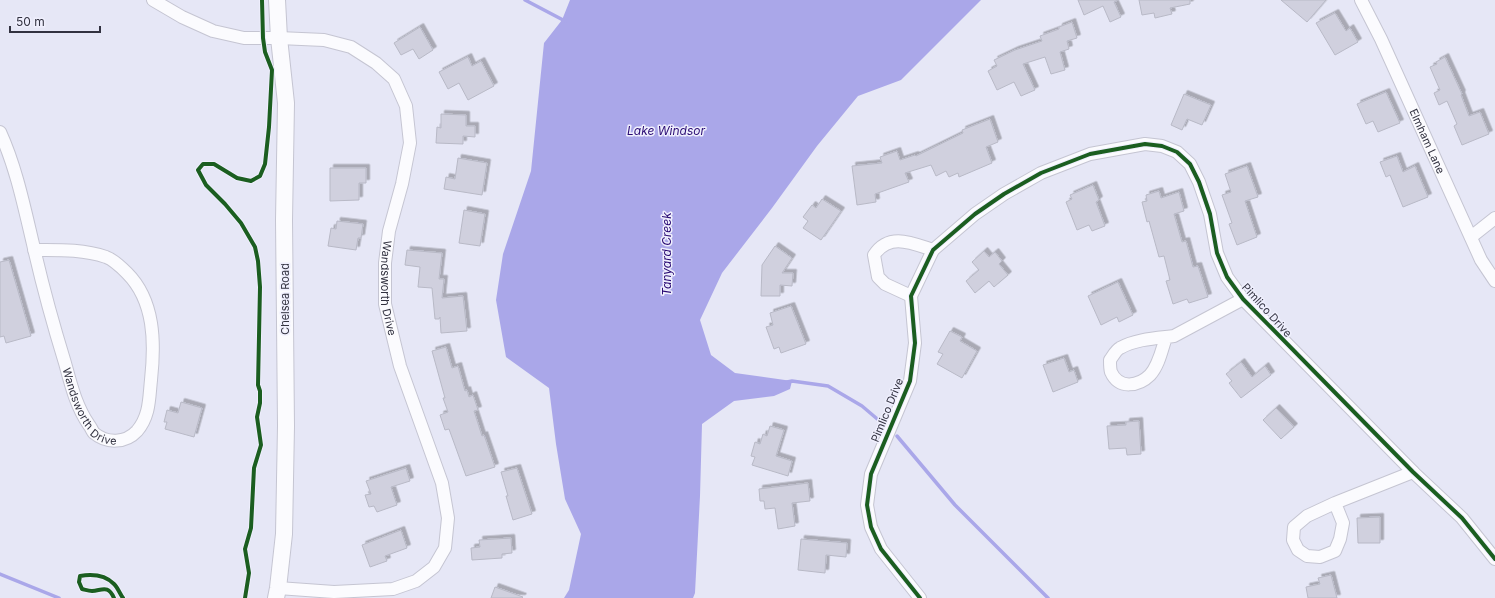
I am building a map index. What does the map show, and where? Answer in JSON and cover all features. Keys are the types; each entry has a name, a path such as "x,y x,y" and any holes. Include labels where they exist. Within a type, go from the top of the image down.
{"street":[{"name":"Wandsworth Drive","path":"153,0 182,17 213,31 244,38 324,40 351,47 376,64 394,79 406,106 410,143 402,184 389,231 385,262 386,304 400,366 442,483 448,518 445,548 434,567 416,581 393,589 277,593"},
{"name":"Chelsea Road","path":"276,0 286,103 284,220 286,426 284,534 277,593"},
{"name":"Elmham Lane","path":"1361,0 1381,39 1481,260 1495,280"},
{"name":"Wandsworth Drive","path":"0,132 16,175 34,250 56,335 81,414 94,433 106,439 118,441 128,438 137,431 144,420 148,408 154,357 150,313 142,295 133,279 121,267 107,258 80,251 34,250"},
{"name":"Pimlico Drive","path":"917,594 881,549 871,527 867,505 871,474 910,381 915,343 911,296 934,250 975,214 1004,194 1041,173 1090,154 1145,144 1162,146 1177,152 1190,164 1199,182 1210,214 1217,253 1227,277 1243,300 1413,472 1462,518 1495,559"},
{"path":"1471,237 1495,218"},
{"path":"911,296 885,284 878,276 874,255 879,248 893,241 902,240 934,250"},
{"path":"1166,337 1158,361 1151,374 1140,382 1130,385 1118,382 1111,372 1110,360 1120,348 1140,341 1166,337 1174,336 1243,300"},
{"path":"1335,503 1343,523 1340,539 1335,551 1320,557 1307,556 1298,550 1293,540 1294,527 1307,516 1335,503 1413,472"},
{"path":"904,598 917,594"}],"water":[{"name":"Lake Windsor","path":"570,0 981,0 901,80 858,96 817,146 722,273 700,320 711,355 735,373 792,381 790,389 774,396 734,401 702,424 695,593 693,598 564,598 569,590 581,534 565,499 549,388 506,357 496,300 503,254 531,171 544,43 562,20"}],"building":[{"path":"1078,0 1118,0 1114,2 1121,17 1110,22 1103,6 1084,15"},
{"path":"1139,0 1190,0 1190,4 1170,8 1172,14 1155,18 1154,13 1142,15"},
{"path":"1281,0 1326,0 1307,22"},
{"path":"1335,13 1346,31 1350,28 1358,42 1335,55 1316,23"},
{"path":"1072,22 1077,38 1067,41 1069,49 1060,52 1065,70 1051,74 1045,57 1023,64 1035,90 1021,96 1014,82 997,90 988,71 997,66 994,60 1015,50 1042,41 1040,36 1059,29 1059,27"},
{"path":"420,27 433,50 419,59 413,49 401,55 394,43"},
{"path":"468,57 472,66 481,61 494,86 468,100 459,83 448,89 439,72"},
{"path":"1445,57 1462,94 1461,95 1469,116 1480,112 1489,134 1462,145 1454,126 1457,124 1447,101 1439,105 1434,93 1440,90 1430,67 1437,64 1436,62"},
{"path":"1386,92 1400,123 1378,132 1373,121 1366,124 1357,104"},
{"path":"1184,94 1211,105 1202,125 1187,119 1182,130 1171,125"},
{"path":"441,114 466,115 466,126 475,126 475,137 463,136 463,144 436,143 437,127 441,128"},
{"path":"990,119 998,142 986,147 992,163 959,177 958,173 949,177 946,171 936,176 931,165 905,173 909,182 875,194 876,202 857,205 852,166 882,163 880,157 897,151 900,160 915,155 916,156 963,133 962,130"},
{"path":"1397,156 1403,172 1415,166 1428,197 1403,207 1390,175 1386,177 1380,162"},
{"path":"458,158 487,163 482,195 444,189 446,177 455,179"},
{"path":"1247,166 1258,197 1245,201 1257,237 1237,245 1229,224 1232,223 1222,195 1231,192 1225,174"},
{"path":"330,168 366,168 366,183 359,183 359,200 330,201"},
{"path":"1093,185 1099,200 1096,202 1105,226 1092,231 1089,225 1077,230 1066,202 1072,199 1070,195"},
{"path":"1159,191 1161,198 1179,192 1184,211 1174,214 1182,242 1186,241 1193,267 1198,266 1208,297 1189,303 1187,299 1173,304 1166,281 1170,280 1164,256 1159,257 1142,202 1147,201 1146,195"},
{"path":"822,199 841,211 821,240 803,228 808,221 803,217 812,205 816,208"},
{"path":"464,210 485,214 480,246 459,243"},
{"path":"337,221 363,224 361,238 358,238 356,250 328,246 331,228 336,229"},
{"path":"775,246 792,258 782,273 793,273 792,286 780,285 780,296 761,296 762,265"},
{"path":"407,250 442,253 439,279 444,279 442,298 463,296 467,331 441,333 440,317 439,319 435,319 432,288 418,287 420,267 405,265"},
{"path":"984,251 989,257 995,252 1002,261 999,264 1008,275 994,287 989,281 975,293 966,281 979,270 972,262"},
{"path":"9,260 31,336 6,343 4,336 0,337 0,262"},
{"path":"1118,282 1133,315 1119,322 1117,317 1101,325 1088,296"},
{"path":"791,306 806,344 781,353 779,347 774,349 766,327 773,325 770,313"},
{"path":"950,331 962,337 960,341 977,351 962,378 937,364 943,354 938,352"},
{"path":"446,347 452,368 458,366 465,391 467,390 469,397 473,395 478,410 474,411 482,436 484,435 495,467 466,476 449,429 445,430 440,415 448,412 443,398 445,398 432,351"},
{"path":"1064,358 1069,372 1074,370 1078,382 1053,392 1043,365"},
{"path":"1241,362 1252,377 1265,366 1271,375 1241,398 1229,383 1232,381 1226,374"},
{"path":"181,402 202,408 194,437 165,429 167,422 164,422 167,410 178,413"},
{"path":"1276,408 1294,427 1281,439 1263,420"},
{"path":"1139,421 1141,454 1127,455 1126,448 1109,449 1107,426 1126,425 1126,422"},
{"path":"770,426 784,430 776,456 792,461 788,476 752,465 755,457 751,456 755,442 760,444 763,434 767,436"},
{"path":"406,468 410,481 391,487 397,505 377,512 374,506 369,507 365,495 371,494 366,481"},
{"path":"517,468 532,514 513,520 501,472"},
{"path":"808,483 810,501 792,503 795,526 778,529 775,508 765,509 764,501 760,501 759,489"},
{"path":"1380,517 1380,543 1358,543 1357,518"},
{"path":"401,530 407,548 385,556 387,561 370,567 362,545"},
{"path":"511,538 512,553 502,554 502,558 472,560 471,548 480,547 479,540"},
{"path":"801,539 847,543 846,557 826,555 825,573 798,570"},
{"path":"1331,575 1337,598 1308,598 1306,587 1320,584 1318,578"},
{"path":"495,587 523,597 491,598"}],"waterway":[{"path":"525,0 565,21"},
{"path":"787,382 792,381 828,386 862,406 882,423"},
{"path":"897,436 955,505 1048,598"},
{"path":"0,574 59,598"}],"cycle path":[{"path":"245,598 249,573 245,549 251,528 254,468 261,445 257,417 260,403 260,391 258,385 260,287 258,261 255,247 241,223 206,185 198,170 203,164 214,164 237,178 251,181 260,176 265,164 269,127 272,70 265,52 262,0"},
{"path":"920,598 881,549 871,527 867,505 871,474 910,381 915,343 911,296 933,250 975,214 1004,194 1041,173 1090,154 1145,144 1162,146 1177,152 1190,164 1199,182 1210,214 1217,253 1227,277 1243,299 1413,472 1462,518 1495,559"},
{"path":"114,598 110,591 105,589 92,591 82,589 79,582 80,576 94,575 107,579 115,586 123,598"}],"water label":[{"name":"Tanyard Creek","path":"667,254"}]}
